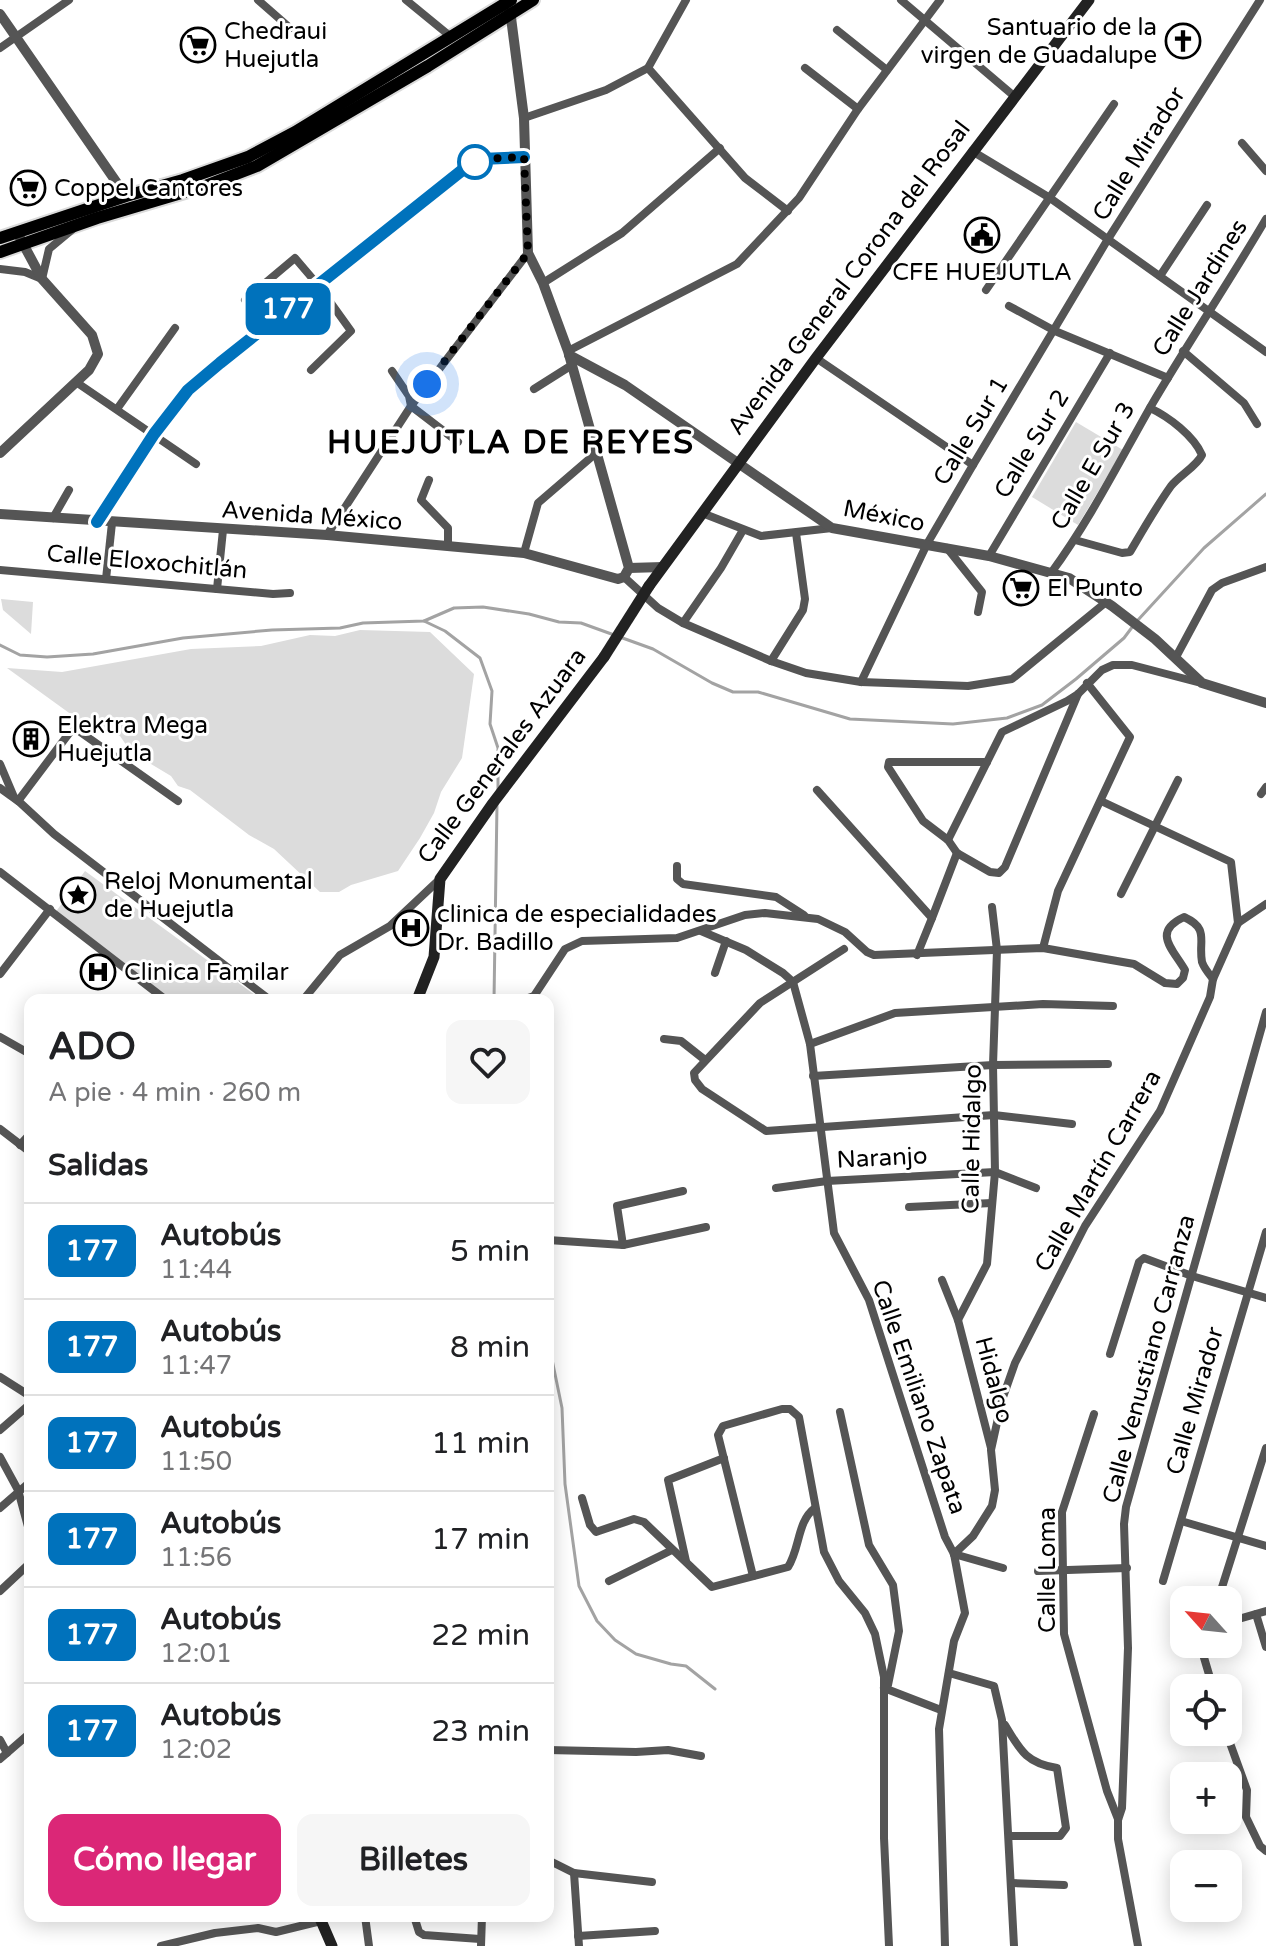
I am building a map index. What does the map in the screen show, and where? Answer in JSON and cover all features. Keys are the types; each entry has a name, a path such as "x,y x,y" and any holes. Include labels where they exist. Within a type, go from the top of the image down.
{"main road":[{"path":"0,238 20,238 77,226 257,166 432,64 533,0"},
{"name":"Avenida General Corona del Rosal","path":"649,586 816,358 1089,0"},
{"path":"0,252 20,238 126,196 248,157 506,1"},
{"path":"425,52 432,64"},
{"name":"Calle Generales Azuara","path":"440,879 515,773 604,657 649,586"},
{"path":"419,994 434,957 440,879"},
{"path":"321,1922 332,1946"}],"street":[{"path":"0,48 69,0"},
{"path":"258,0 290,28"},
{"path":"406,0 450,36"},
{"path":"524,118 606,90 648,68 686,0"},
{"path":"901,0 1014,96"},
{"path":"534,389 569,357 737,264 788,211 858,109 940,0"},
{"name":"Calle Mirador","path":"1055,331 1108,239 1260,0"},
{"path":"506,1 524,118 528,253 543,283 569,357 624,575 658,608 683,623 806,673 861,682 968,686 1012,679 1108,604"},
{"path":"0,14 126,196"},
{"path":"837,30 887,70"},
{"path":"648,68 745,178 788,211"},
{"path":"805,68 858,109"},
{"path":"986,290 1114,104"},
{"path":"1242,143 1266,171"},
{"path":"543,283 622,233 720,148"},
{"path":"972,151 1050,198 1266,352"},
{"path":"97,522 154,434 188,390 470,164 481,159 524,157"},
{"path":"1160,276 1207,205"},
{"name":"Calle Jardines","path":"1168,378 1266,219"},
{"path":"42,279 47,252 77,226"},
{"path":"0,453 96,360 96,344 72,310 42,279 20,238"},
{"path":"327,535 411,406 528,253"},
{"path":"245,300 295,258 351,331 311,370"},
{"path":"0,269 25,272 42,279"},
{"path":"1009,306 1055,331 1168,378"},
{"path":"117,409 175,328"},
{"name":"Calle Sur 1","path":"861,682 927,544 1055,331"},
{"path":"1183,351 1244,403 1257,424"},
{"name":"Calle Sur 2","path":"989,556 1110,353"},
{"name":"México","path":"569,357 625,385 832,528 989,556 1069,578 1155,639 1202,683"},
{"path":"816,358 973,465"},
{"path":"392,371 409,396 411,406 458,442"},
{"name":"Calle E Sur 3","path":"1051,573 1075,540 1168,378"},
{"path":"76,382 196,464"},
{"path":"1075,540 1122,553 1130,552 1170,488 1184,471 1199,462 1202,455 1198,446 1162,414 1150,408"},
{"path":"524,553 538,503 595,454"},
{"path":"429,480 421,500 448,528 448,546"},
{"path":"53,518 69,490"},
{"path":"702,513 761,536 832,528"},
{"name":"Avenida México","path":"0,514 327,535 524,553 624,575 663,567"},
{"path":"106,579 112,523"},
{"path":"217,589 223,530"},
{"path":"683,623 743,530"},
{"path":"771,661 803,610 805,599 796,533"},
{"path":"947,548 982,592 978,612"},
{"path":"1176,657 1212,590 1222,583 1266,567"},
{"name":"Calle Eloxochitlán","path":"0,570 290,593"},
{"path":"987,762 889,762 891,775 923,821 948,840 957,853 990,872 999,873 1005,867 1078,694 1102,670 1113,665 1132,665 1202,683 1265,704"},
{"path":"1043,948 1058,891 1130,737 1087,683"},
{"path":"948,840 1002,732 1078,694"},
{"path":"18,801 70,732 76,729 178,801"},
{"path":"0,764 18,801"},
{"path":"1121,894 1178,780"},
{"path":"0,788 91,864 262,994"},
{"path":"817,790 932,918"},
{"path":"1101,801 1231,862 1238,923 1266,904"},
{"path":"917,955 957,853"},
{"path":"677,866 677,879 683,884 776,897 808,918"},
{"path":"0,872 50,909 152,994"},
{"name":"Calle Generales Azuara","path":"308,994 340,955 390,926 440,879"},
{"name":"Calle Hidalgo","path":"958,1320 987,1264 995,1172 993,1065 997,950 992,907"},
{"path":"0,974 50,909"},
{"path":"535,994 565,949 582,941 677,938 745,915 765,913 818,919 845,932 874,955 1043,948 1134,964 1165,983 1177,984 1185,970 1166,940 1166,930 1170,923 1184,917 1196,923 1202,934 1202,965 1213,979"},
{"name":"Calle Martín Carrera","path":"954,1554 973,1536 992,1506 995,1490 991,1450 1002,1400 1015,1363 1085,1226 1160,1111 1210,997 1213,979 1238,923"},
{"path":"701,931 759,958 793,982"},
{"path":"715,973 726,941"},
{"path":"844,949 760,1003 694,1073 702,1089 766,1131 994,1115 1072,1124"},
{"name":"Calle Emiliano Zapata","path":"793,982 810,1044 834,1233 869,1300 945,1537 954,1554 965,1613 954,1641 939,1729 945,1946"},
{"path":"810,1044 895,1013 1043,1004 1113,1006"},
{"name":"Calle Venustiano Carranza","path":"1118,1820 1122,1808 1128,1648 1126,1507 1266,1012"},
{"path":"0,1037 24,1051"},
{"path":"664,1039 681,1041 705,1060"},
{"path":"813,1076 993,1065 1108,1064"},
{"path":"0,1129 24,1148"},
{"path":"20,1145 24,1141"},
{"name":"Naranjo","path":"776,1188 827,1181 995,1172 1036,1188"},
{"path":"623,1245 617,1206 683,1191"},
{"path":"909,1207 992,1203"},
{"path":"554,1240 623,1245 706,1227"},
{"name":"Calle Mirador","path":"1163,1581 1266,1232"},
{"path":"1110,1354 1139,1262 1144,1258 1266,1298"},
{"name":"Hidalgo","path":"942,1280 958,1320 991,1450"},
{"path":"0,1377 24,1392"},
{"path":"0,1430 24,1409"},
{"path":"753,1576 719,1430 723,1426 790,1409 799,1417 824,1552 839,1581 865,1613 875,1634 884,1688 884,1838 889,1946"},
{"path":"840,1412 869,1545 893,1585 899,1631 888,1685 884,1688"},
{"name":"Calle Loma","path":"1094,1414 1062,1512 1064,1634 1107,1791 1118,1820"},
{"path":"1223,1586 1266,1448"},
{"path":"0,1457 18,1490 24,1512"},
{"path":"687,1564 668,1480 724,1458"},
{"path":"0,1508 24,1486"},
{"path":"582,1498 590,1525 596,1532 634,1519 644,1522 712,1587 788,1567 795,1556 806,1515 815,1508"},
{"path":"1181,1521 1266,1546"},
{"path":"609,1581 672,1550"},
{"path":"954,1554 1003,1568"},
{"path":"1038,1571 1127,1568"},
{"path":"0,1591 24,1569"},
{"path":"1261,1613 1266,1647"},
{"path":"949,1673 994,1686 1002,1720 1014,1946"},
{"path":"884,1688 941,1710"},
{"path":"1002,1720 1019,1747 1038,1764 1057,1768 1066,1828 1060,1836 1010,1836"},
{"path":"0,1740 3,1756 24,1738"},
{"path":"1231,1746 1247,1790 1246,1817 1260,1846 1266,1851"},
{"path":"554,1750 668,1750 701,1756"},
{"path":"1118,1820 1118,1839 1138,1946"},
{"path":"554,1863 574,1873 652,1882"},
{"path":"574,1873 579,1941 655,1931"},
{"path":"1012,1883 1064,1885"},
{"path":"161,1946 215,1933 258,1928 276,1932 310,1922"},
{"path":"366,1922 369,1946"},
{"path":"416,1922 419,1932 424,1935 481,1943 482,1922"}],"shaded area":[{"path":"1076,422 1123,450 1078,525 1032,497"},
{"path":"1,599 33,602 31,634 3,610"},
{"path":"360,630 430,632 474,674 462,758 441,792 420,838 398,871 351,885 339,892 320,892 274,849 249,835 190,790 178,786 171,776 131,752 120,736 83,723 7,668 62,672 191,649 261,646 310,635 335,636"},
{"path":"85,871 254,994 164,994 55,913"}],"waterway":[{"path":"1138,620 1204,548 1266,494"},
{"path":"0,645 20,655 93,654 183,638 424,621 454,608 483,607 559,622 581,623 653,649 733,692 758,692 850,719 953,724 1007,718 1042,705 1124,638 1133,626"},
{"path":"424,621 445,631 480,658 492,691 490,724 498,748 498,792"},
{"path":"494,994 497,804"},
{"path":"554,1369 562,1408 565,1484 579,1586 597,1621 615,1640 636,1654 686,1666 715,1689"}],"bus line":[{"name":"177","path":"97,522 154,434 188,390 470,164 481,159 524,157"}],"place":[{"name":"Santuario de la virgen de Guadalupe","path":"1183,41"},
{"name":"Chedraui Huejutla","path":"198,45"},
{"name":"Coppel Cantores","path":"28,188"},
{"name":"CFE HUEJUTLA","path":"982,235"},
{"name":"El Punto","path":"1021,588"},
{"name":"Elektra Mega Huejutla","path":"31,739"},
{"name":"Reloj Monumental de Huejutla","path":"78,895"},
{"name":"clinica de especialidades Dr. Badillo","path":"411,928"},
{"name":"Clinica Familar","path":"98,972"}],"district":[{"name":"HUEJUTLA DE REYES","path":"511,443"}],"route":[{"path":"427,384 528,253 524,157 481,159 470,164 475,162"}]}
